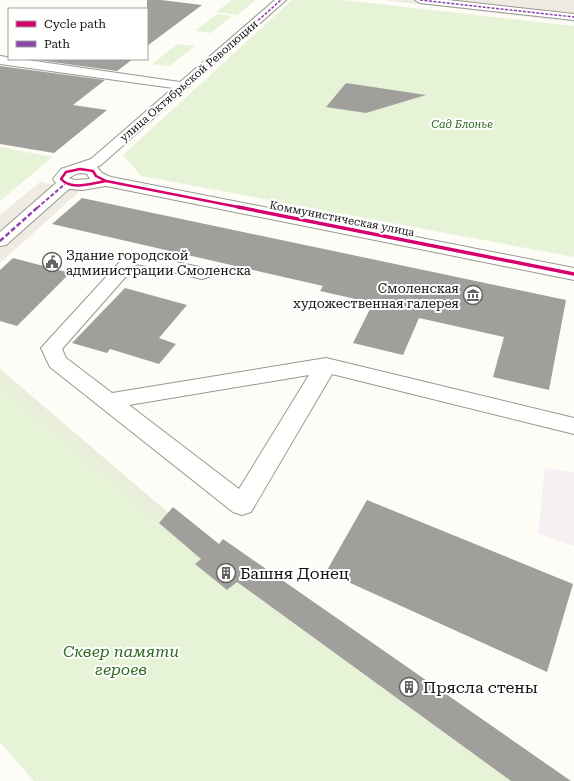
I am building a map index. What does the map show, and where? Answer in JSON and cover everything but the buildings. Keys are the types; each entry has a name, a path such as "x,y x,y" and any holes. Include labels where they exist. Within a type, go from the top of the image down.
{"street":[{"name":"улица Октябрьской Революции","path":"94,171 184,86 282,0"},
{"path":"420,0 574,18"},
{"path":"0,60 184,86"},
{"path":"69,171 94,171 76,186 62,182 62,176 69,171"},
{"name":"Коммунистическая улица","path":"94,171 574,274"},
{"path":"0,241 65,184"},
{"path":"202,273 133,258 51,348 57,362 242,505 326,365"},
{"path":"108,401 326,365 574,426"}],"shaded area":[{"path":"383,0 574,0 574,22"},
{"path":"40,182 81,190 0,263 0,215"},
{"path":"545,468 574,472 574,546 538,534"}],"green space":[{"path":"232,0 256,0 237,15 216,12"},
{"name":"Сад Блонье","path":"292,0 344,0 574,26 574,257 141,176 123,155"},
{"path":"217,14 232,16 211,33 195,31"},
{"path":"178,44 195,46 169,66 152,64"},
{"path":"0,147 53,157 0,201"},
{"path":"0,369 185,527 174,536 0,386"},
{"name":"Сквер памяти героев","path":"0,386 201,559 227,590 237,582 511,781 34,781 0,742"}],"marked path":[{"path":"184,86 281,0"},
{"path":"420,0 574,17"},
{"path":"0,241 65,184"}],"cycle path":[{"path":"106,181 69,185 64,183 61,179 66,172 75,169 85,169 93,171 96,176 106,181 574,274"}],"place":[{"name":"Здание городской администрации Смоленска","path":"52,262"},
{"name":"Смоленская художественная галерея","path":"473,295"},
{"name":"Башня Донец","path":"226,573"},
{"name":"Прясла стены","path":"409,687"}]}
